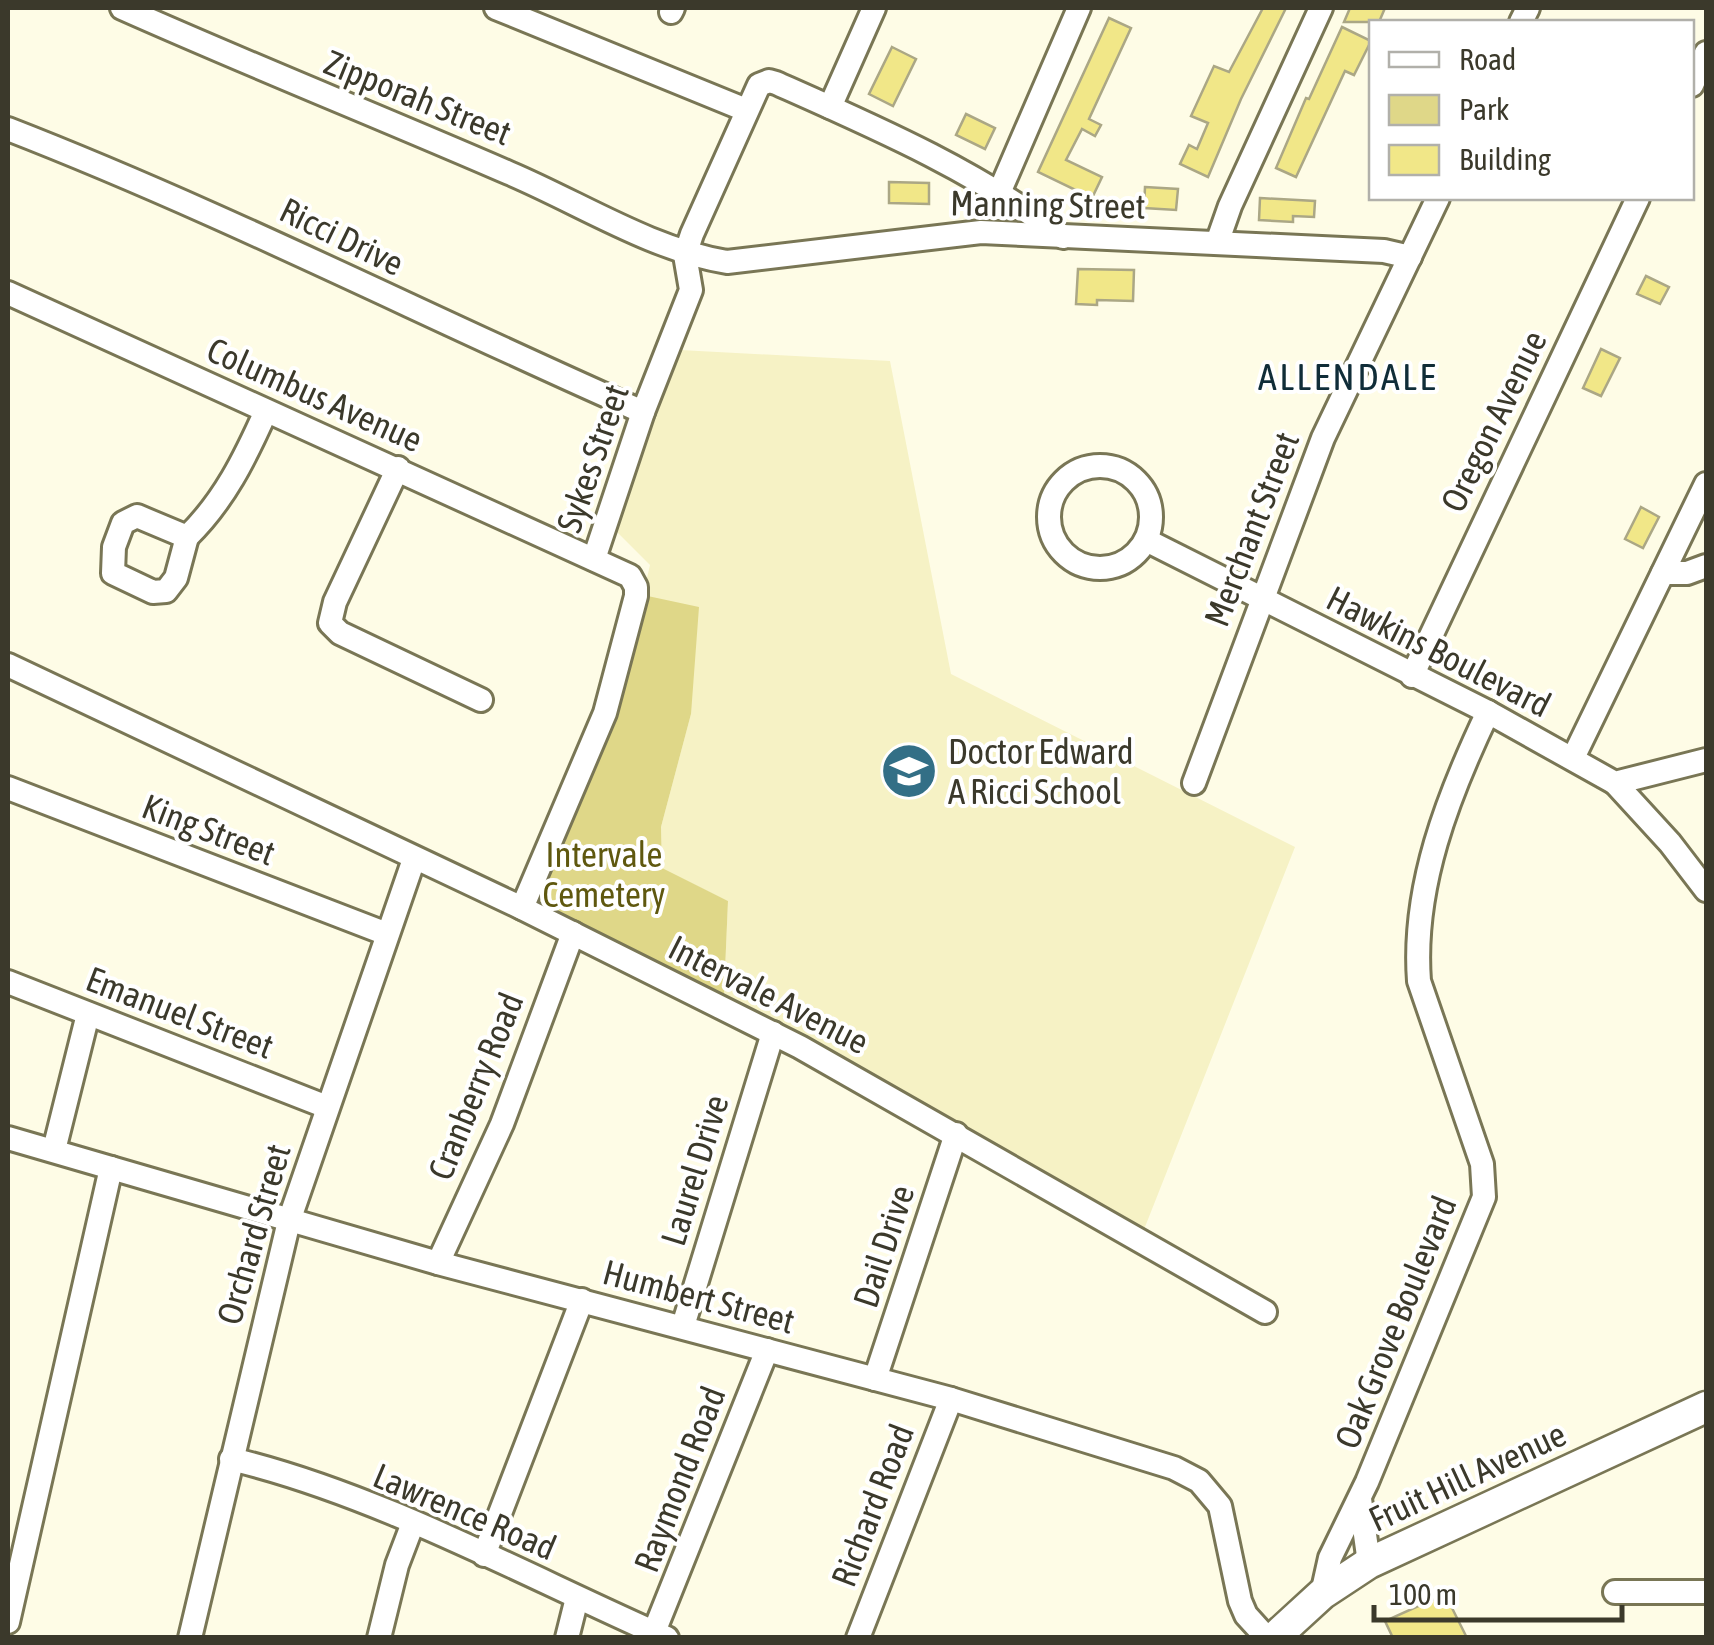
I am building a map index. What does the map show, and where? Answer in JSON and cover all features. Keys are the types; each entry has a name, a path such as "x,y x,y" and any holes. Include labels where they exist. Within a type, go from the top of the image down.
{"main road":[{"name":"Fruit Hill Avenue","path":"1271,1638 1322,1594 1368,1562 1704,1415"}],"street":[{"name":"Zipporah Street","path":"122,8 300,87 510,173 686,255"},
{"path":"496,8 746,110 758,85 768,81 966,174 1063,237"},
{"path":"830,108 874,8"},
{"path":"999,193 1079,8"},
{"path":"1216,243 1321,8"},
{"path":"1694,80 1706,53"},
{"name":"Sykes Street","path":"522,908 604,714 636,587 630,576 594,560 691,290 686,255 746,110"},
{"name":"Ricci Drive","path":"8,129 252,232 644,412"},
{"name":"Merchant Street","path":"1194,783 1323,438 1437,200"},
{"name":"Oregon Avenue","path":"1412,676 1637,200"},
{"name":"Manning Street","path":"686,255 727,262 981,232 1384,251 1410,257"},
{"name":"Columbus Avenue","path":"8,292 594,560"},
{"path":"187,538 235,478 266,412"},
{"path":"398,468 334,602 330,624 340,633 481,700"},
{"path":"1084,468 1123,471 1143,489 1149,501 1152,514 1146,540 1129,560 1117,566 1104,569 1078,564 1057,546 1052,534 1049,520 1054,494 1061,483 1084,468"},
{"path":"1573,758 1706,484"},
{"name":"Hawkins Boulevard","path":"1146,540 1488,712 1615,783 1706,890"},
{"path":"1663,573 1706,566"},
{"name":"Intervale Avenue","path":"8,665 522,908 773,1033 1266,1312"},
{"name":"Oak Grove Boulevard","path":"1322,1594 1330,1558 1360,1499 1484,1197 1482,1164 1419,981 1416,949 1426,875 1488,712"},
{"path":"1615,783 1706,760"},
{"name":"King Street","path":"8,788 386,934"},
{"name":"Orchard Street","path":"190,1638 289,1221 414,858"},
{"name":"Cranberry Road","path":"438,1263 502,1124 573,933"},
{"name":"Emanuel Street","path":"8,982 327,1108"},
{"path":"54,1150 88,1014"},
{"name":"Laurel Drive","path":"683,1326 773,1033"},
{"name":"Dail Drive","path":"876,1379 956,1134"},
{"name":"Humbert Street","path":"8,1138 438,1263 951,1399 1174,1468 1199,1481 1220,1506 1246,1615 1271,1638"},
{"path":"8,1622 111,1168"},
{"path":"484,1554 582,1300"},
{"name":"Raymond Road","path":"661,1635 766,1350"},
{"name":"Richard Road","path":"858,1638 951,1399"},
{"name":"Lawrence Road","path":"231,1459 326,1489 413,1523 661,1635"},
{"name":"Oak Grove Boulevard","path":"1360,1499 1368,1562"},
{"path":"379,1638 397,1564 413,1523"},
{"path":"1614,1592 1706,1592"},
{"path":"567,1638 577,1598"}],"shaded area":[{"name":"Doctor Edward A Ricci School","path":"680,350 890,361 951,674 1295,847 1143,1232 724,994 728,901 662,869 661,827 691,714 643,595 650,565 614,529"}],"green space":[{"name":"Intervale Cemetery","path":"643,595 699,607 691,714 661,827 662,868 728,901 724,994 532,901"}],"building":[{"path":"1263,8 1286,8 1208,177 1180,164 1189,145 1197,149 1208,123 1191,116 1214,66 1229,72"},
{"path":"1350,8 1385,8 1380,20 1344,22"},
{"path":"1109,18 1131,28 1089,119 1101,125 1095,136 1082,129 1066,160 1102,177 1092,198 1038,172"},
{"path":"1342,27 1369,40 1354,75 1345,71 1296,177 1276,168 1306,98 1309,99"},
{"path":"892,47 916,59 893,106 869,94"},
{"path":"966,114 995,128 985,149 956,135"},
{"path":"889,182 929,183 929,204 889,203"},
{"path":"1145,187 1178,189 1176,210 1144,208"},
{"path":"1260,198 1315,201 1314,217 1293,216 1293,222 1259,220"},
{"path":"1078,269 1134,270 1133,301 1076,304"},
{"path":"1646,276 1669,287 1660,304 1637,294"},
{"path":"1601,349 1620,358 1601,396 1583,388"},
{"path":"1641,507 1659,517 1643,548 1625,539"},
{"path":"1445,1594 1467,1638 1393,1638 1385,1621"}],"place":[{"name":"Doctor Edward A Ricci School","path":"909,771"}],"district":[{"name":"ALLENDALE","path":"1348,376"}]}
